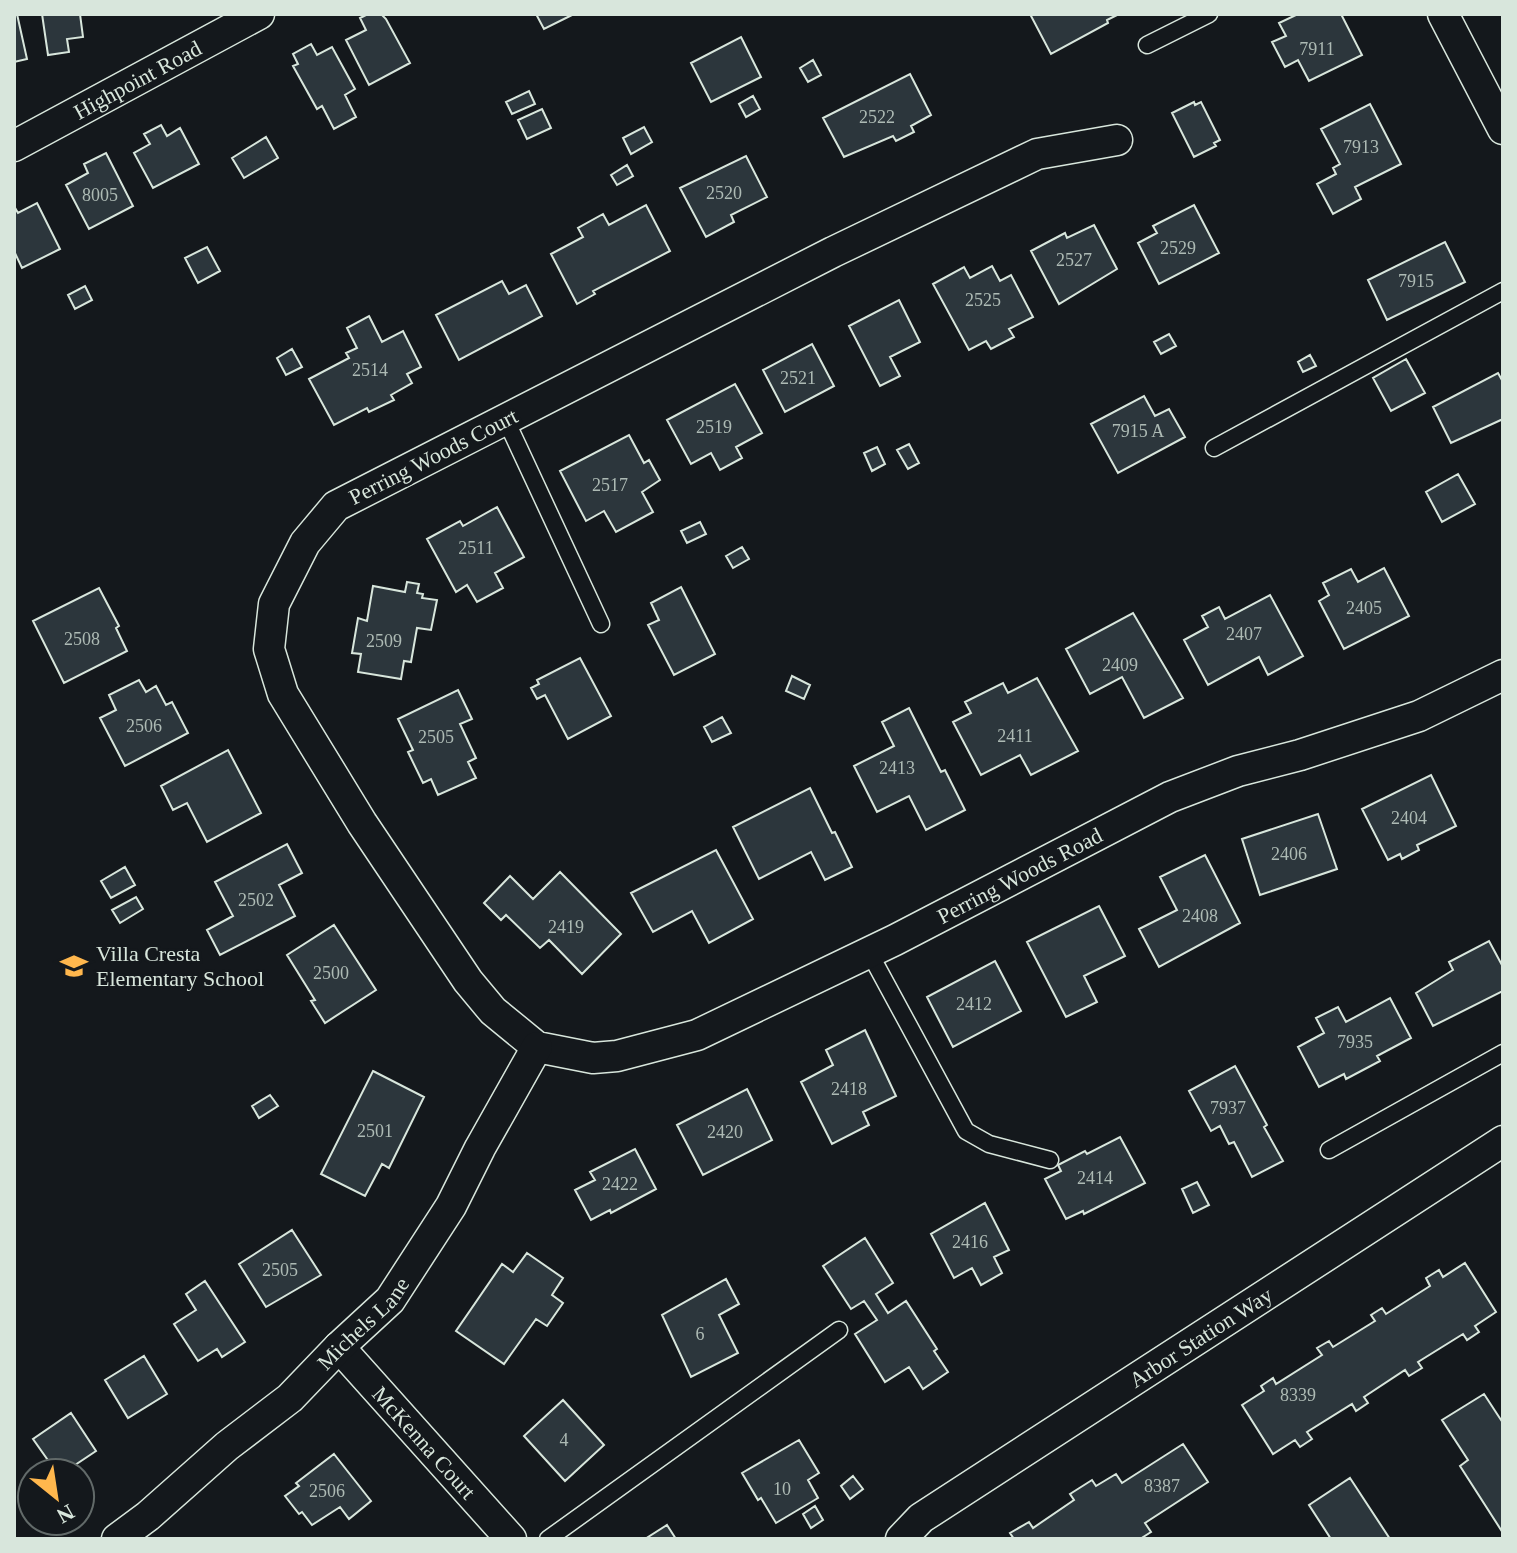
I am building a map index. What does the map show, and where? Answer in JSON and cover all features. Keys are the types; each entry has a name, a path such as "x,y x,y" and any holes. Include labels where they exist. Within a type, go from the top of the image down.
{"street":[{"name":"Highpoint Road","path":"14,146 259,14"},
{"path":"1443,14 1503,129"},
{"name":"Perring Woods Court","path":"537,1047 493,1011 468,981 362,823 283,694 269,649 274,604 305,543 336,506 833,252 1037,154 1117,140"},
{"name":"Perring Woods Road","path":"537,1047 593,1058 617,1056 697,1035 869,952 1170,797 1238,771 1300,755 1419,716 1503,675"},
{"name":"Michels Lane","path":"117,1539 148,1516 227,1446 290,1398 390,1300 451,1206 537,1047"},
{"name":"Arbor Station Way","path":"901,1539 921,1518 1503,1141"},
{"name":"McKenna Court","path":"339,1347 511,1539"}],"lane":[{"path":"1147,45 1209,14"},
{"path":"1214,448 1503,291"},
{"path":"505,418 601,624"},
{"path":"869,952 966,1131 989,1144 1050,1160"},
{"path":"1329,1150 1503,1053"},
{"path":"548,1539 839,1330"}],"building":[{"path":"14,14 17,14 27,59 14,62"},
{"path":"42,14 80,14 83,37 67,39 69,52 48,55"},
{"path":"368,14 381,14 386,19 410,63 369,85 346,40 366,30 360,18"},
{"path":"536,14 574,14 544,29"},
{"path":"1030,14 1119,14 1051,54"},
{"path":"1298,14 1341,14 1362,55 1309,81 1298,60 1285,67 1272,42 1286,36 1279,23"},
{"path":"741,37 761,77 711,102 691,63"},
{"path":"311,44 317,55 332,47 355,89 345,95 356,117 334,129 322,106 317,109 293,66 298,64 293,54"},
{"path":"813,60 821,75 808,82 800,68"},
{"path":"910,74 931,115 911,126 914,132 896,141 893,136 844,157 823,118"},
{"path":"529,91 535,104 512,114 506,102"},
{"path":"753,96 760,109 746,117 739,104"},
{"path":"1194,102 1195,105 1201,102 1220,140 1214,143 1216,146 1194,157 1172,113"},
{"path":"1370,104 1401,164 1355,187 1361,199 1333,214 1317,184 1336,174 1333,168 1340,164 1321,129"},
{"path":"542,109 551,128 527,139 518,120"},
{"path":"161,125 167,136 180,128 199,164 153,188 134,153 150,144 144,134"},
{"path":"644,127 652,142 631,154 623,138"},
{"path":"266,137 278,158 244,178 232,158"},
{"path":"106,153 133,206 89,229 66,185 88,173 84,164"},
{"path":"746,156 767,197 731,215 734,222 706,237 680,188"},
{"path":"627,165 633,176 617,185 611,175"},
{"path":"37,203 60,249 22,268 14,251 14,206 18,213"},
{"path":"646,205 670,251 593,291 595,294 577,304 551,254 583,237 578,228 603,214 609,225"},
{"path":"1194,205 1219,253 1159,284 1138,243 1157,233 1153,226"},
{"path":"1094,225 1117,269 1059,304 1031,251 1065,233 1067,238"},
{"path":"1445,242 1465,282 1387,320 1368,280"},
{"path":"207,247 220,271 198,283 185,258"},
{"path":"992,266 1000,281 1011,275 1033,317 1009,329 1014,337 991,349 986,341 969,350 933,284 964,267 970,278"},
{"path":"502,281 509,294 526,285 542,316 459,360 436,315"},
{"path":"85,286 92,300 75,309 68,295"},
{"path":"899,300 920,342 890,357 900,376 880,386 849,326"},
{"path":"369,316 382,342 403,331 421,367 407,374 412,383 391,395 394,400 369,412 367,408 334,425 309,379 349,358 346,353 357,348 347,328"},
{"path":"1169,334 1176,346 1161,354 1154,342"},
{"path":"812,344 834,386 785,412 763,370"},
{"path":"292,349 302,367 286,375 277,358"},
{"path":"1310,355 1316,366 1303,372 1298,362"},
{"path":"1406,359 1425,393 1391,411 1373,378"},
{"path":"1498,373 1503,382 1503,419 1451,443 1433,407"},
{"path":"735,384 762,433 736,447 742,458 720,470 711,453 691,464 667,420"},
{"path":"1144,396 1155,416 1169,409 1185,437 1118,473 1091,424"},
{"path":"629,435 644,463 649,460 660,480 642,492 653,512 616,532 604,511 586,521 560,471"},
{"path":"909,444 919,463 908,469 897,450"},
{"path":"877,447 885,464 872,471 864,453"},
{"path":"1458,474 1475,504 1442,522 1426,492"},
{"path":"497,507 524,557 495,573 503,588 477,602 467,585 456,592 427,539 460,521 463,526"},
{"path":"700,522 706,534 687,543 681,531"},
{"path":"742,547 749,559 733,568 726,556"},
{"path":"1384,568 1409,616 1344,649 1319,601 1329,595 1323,583 1351,569 1358,582"},
{"path":"407,582 419,584 417,593 423,594 422,598 437,600 431,630 417,628 411,662 404,661 401,679 358,672 361,654 352,653 358,618 367,621 373,586 405,592"},
{"path":"681,587 715,654 674,675 648,625 659,620 651,603"},
{"path":"99,588 119,626 116,628 127,651 64,683 33,621"},
{"path":"1270,595 1303,656 1268,675 1259,657 1208,685 1184,640 1208,627 1202,616 1219,607 1225,619"},
{"path":"1133,613 1183,698 1144,718 1122,677 1090,694 1066,649"},
{"path":"580,658 611,716 568,739 545,695 537,699 531,688 539,684 537,680"},
{"path":"792,676 810,685 804,699 786,691"},
{"path":"1037,678 1078,751 1031,775 1020,755 981,775 953,722 971,713 965,702 1003,683 1008,693"},
{"path":"139,680 146,692 156,686 166,705 172,702 188,733 125,766 100,718 116,710 109,695"},
{"path":"458,690 472,719 460,724 476,758 468,762 476,778 438,795 431,779 423,783 408,752 413,750 398,719"},
{"path":"909,708 941,772 945,770 965,810 926,830 909,796 877,812 854,766 894,746 882,722"},
{"path":"722,717 731,733 712,742 704,727"},
{"path":"228,750 261,813 207,842 187,803 173,810 161,786"},
{"path":"1431,775 1456,826 1417,845 1419,850 1402,859 1400,854 1388,860 1362,809"},
{"path":"810,788 852,867 825,880 811,852 759,879 733,827"},
{"path":"1318,814 1337,869 1260,895 1242,839"},
{"path":"287,844 302,873 279,885 295,916 220,955 207,930 233,916 215,882"},
{"path":"716,850 753,919 709,943 692,911 653,932 631,893"},
{"path":"1205,855 1240,923 1159,967 1139,929 1177,910 1160,877"},
{"path":"125,867 135,885 111,898 101,881"},
{"path":"560,872 621,934 582,974 549,940 540,948 506,915 501,920 484,903 510,876 533,899"},
{"path":"136,897 143,909 120,923 112,910"},
{"path":"1099,906 1125,956 1084,976 1097,1002 1066,1017 1027,942"},
{"path":"334,925 376,990 325,1023 311,1001 315,1000 287,955"},
{"path":"1489,941 1503,967 1503,991 1433,1026 1416,993 1453,970 1449,962"},
{"path":"995,961 1021,1011 953,1047 927,997"},
{"path":"1390,998 1411,1038 1377,1056 1380,1061 1346,1079 1344,1074 1319,1087 1298,1047 1324,1033 1316,1018 1338,1007 1346,1022"},
{"path":"865,1030 896,1096 863,1112 869,1125 832,1144 801,1082 833,1065 826,1050"},
{"path":"1235,1066 1283,1161 1252,1177 1234,1142 1229,1144 1220,1126 1211,1131 1189,1091"},
{"path":"373,1071 424,1097 389,1168 382,1164 365,1196 321,1174"},
{"path":"747,1089 772,1140 703,1175 677,1125"},
{"path":"270,1095 278,1106 259,1118 252,1106"},
{"path":"1120,1137 1145,1183 1084,1214 1083,1211 1066,1219 1045,1179 1061,1171 1058,1165"},
{"path":"635,1149 656,1189 591,1220 575,1190 595,1180 590,1172"},
{"path":"1197,1182 1209,1205 1193,1213 1182,1189"},
{"path":"985,1203 1009,1250 994,1257 1002,1273 981,1285 972,1268 954,1278 931,1234"},
{"path":"292,1230 321,1275 266,1307 239,1264"},
{"path":"865,1238 893,1283 876,1294 888,1313 906,1301 948,1372 923,1389 909,1367 885,1382 855,1334 877,1320 864,1301 851,1309 823,1266"},
{"path":"527,1253 563,1278 552,1295 563,1303 547,1326 536,1319 504,1364 456,1331 502,1264 513,1272"},
{"path":"1465,1263 1496,1312 1475,1326 1479,1332 1467,1340 1463,1334 1418,1362 1422,1368 1409,1376 1405,1370 1364,1397 1368,1403 1356,1411 1352,1404 1307,1432 1312,1439 1300,1447 1295,1440 1273,1454 1242,1405 1264,1391 1261,1386 1273,1378 1276,1384 1322,1355 1317,1348 1329,1341 1333,1347 1375,1321 1371,1315 1382,1308 1386,1314 1430,1286 1426,1278 1439,1270 1443,1277"},
{"path":"726,1279 739,1304 719,1315 738,1353 691,1377 662,1315"},
{"path":"205,1281 245,1342 222,1357 217,1349 198,1361 174,1324 196,1310 186,1294"},
{"path":"144,1356 167,1394 128,1418 105,1380"},
{"path":"1484,1394 1503,1423 1503,1533 1460,1466 1468,1460 1442,1420"},
{"path":"563,1400 604,1445 565,1481 524,1436"},
{"path":"71,1413 96,1451 87,1457 46,1457 33,1439"},
{"path":"799,1440 819,1473 808,1480 818,1498 776,1523 742,1473"},
{"path":"1183,1444 1208,1482 1145,1523 1151,1532 1140,1539 1014,1539 1010,1533 1029,1522 1033,1528 1074,1500 1070,1494 1092,1480 1096,1486 1116,1474 1122,1483"},
{"path":"334,1454 371,1501 349,1519 340,1507 312,1525 285,1496 299,1486 296,1483"},
{"path":"853,1476 863,1489 850,1499 841,1486"},
{"path":"1350,1478 1390,1539 1331,1539 1309,1505"},
{"path":"815,1506 823,1520 811,1528 803,1514"},
{"path":"667,1525 676,1539 645,1539"}],"place":[{"name":"Villa Cresta Elementary School","path":"74,966"}]}
